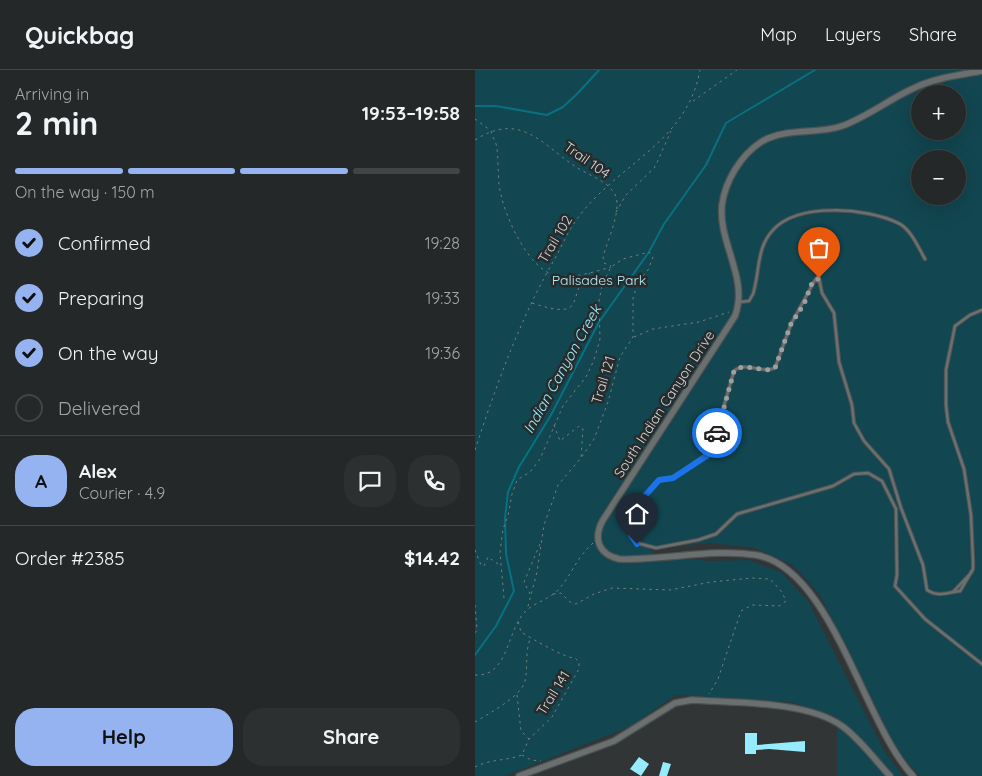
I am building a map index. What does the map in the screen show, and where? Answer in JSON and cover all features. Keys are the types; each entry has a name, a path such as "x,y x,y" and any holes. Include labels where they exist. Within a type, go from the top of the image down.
{"street":[{"name":"South Indian Canyon Drive","path":"597,539 603,520 727,332 738,310 739,286 724,226 722,204 731,176 751,151 760,143 779,134 843,125 925,84 982,71"},
{"path":"597,539 603,552 619,559 741,554 764,557 789,571 808,590 816,603 891,745 913,776"},
{"path":"519,776 552,762 614,741 675,703 692,700 802,709 825,717 843,727 890,776"}],"lane":[{"path":"739,302 749,300 753,294 759,257 768,237 786,220 800,214 840,211 869,215 899,223 911,235 925,259"},
{"path":"982,310 970,315 955,326 944,385 948,422 964,469 971,515 973,569 960,591 940,595 933,594 927,590 923,565 901,508 889,469 859,433 839,362 834,313 822,293 819,278 815,280 791,324 775,368 766,370 742,367 734,371 711,451 673,478 659,480 643,498 635,510 631,522 631,535 637,544 656,548 698,540 716,534 737,514 833,486 854,474 868,472 882,481 895,509 897,574 895,586 925,619 982,664"}],"path":[{"name":"Trail 102","path":"475,450 506,360 546,272 578,218 608,187 672,131 691,102 700,70"},
{"path":"691,102 737,70"},
{"path":"475,119 491,130 497,146 501,194 508,216 519,239 533,260 546,272 566,276 591,273 611,267 623,259 637,254 649,252 653,257 648,270 638,282 633,298 633,337 653,329 699,322 738,310"},
{"name":"Trail 104","path":"491,130 501,128 540,138 576,167 608,187 616,197 616,212"},
{"path":"475,140 491,130"},
{"path":"611,267 604,263 603,257 616,212 627,195 655,167 672,131"},
{"name":"Trail 121","path":"504,598 500,552 503,529 508,516 512,494 517,480 530,472 540,459 553,425 563,406 586,377 594,360 600,339 599,301 602,285 611,267"},
{"path":"531,303 548,309 569,308 575,303 581,284 591,273"},
{"name":"Trail 121","path":"527,610 537,572 540,543 558,485 594,439 608,402 620,357 633,337"},
{"path":"553,425 560,441 579,426 583,429 581,458"},
{"path":"475,675 489,672 498,666 518,621 527,610 553,594 559,588 580,554 597,539"},
{"path":"530,595 524,582 540,543"},
{"path":"475,550 481,566 484,566 488,557 501,567"},
{"path":"553,594 561,593 570,602 576,604 594,594 612,588 670,590 711,582 752,578 770,579 782,592 786,602 779,606 752,605 741,611 718,679 705,701"},
{"path":"475,605 477,630 475,633"},
{"name":"Trail 141","path":"518,621 521,632 563,656 579,662 575,680 552,717 529,739 522,756"},
{"path":"475,722 517,694 525,682 527,646 530,638"},
{"path":"517,694 521,731 529,739"},
{"path":"475,767 485,762 510,760 522,756 531,760 552,762"}],"green space":[{"name":"Palisades Park","path":"475,70 982,70 982,776 920,776 897,750 820,595 793,565 755,548 711,543 651,548 655,555 708,561 749,560 781,572 808,601 885,752 903,776 837,776 837,717 791,702 676,695 629,727 505,776 475,776"}],"building":[{"path":"745,733 757,733 757,745 805,741 805,752 769,749 756,750 756,754 745,754"},
{"path":"639,757 649,764 641,776 630,769"},
{"path":"663,762 671,764 667,776 659,776"}],"waterway":[{"path":"475,106 496,106 547,115 563,107 599,70"},
{"name":"Indian Canyon Creek","path":"475,655 496,626 514,591 506,554 505,518 508,492 519,467 551,415 599,322 649,252 664,224 706,165 726,123 815,70"}],"way so far":[{"path":"717,433 734,371 742,367 766,370 775,368 791,324 804,304 812,283 819,278"}],"route":[{"path":"637,544 631,535 631,522 635,510 643,498 659,480 673,478 708,455 717,433"}]}
